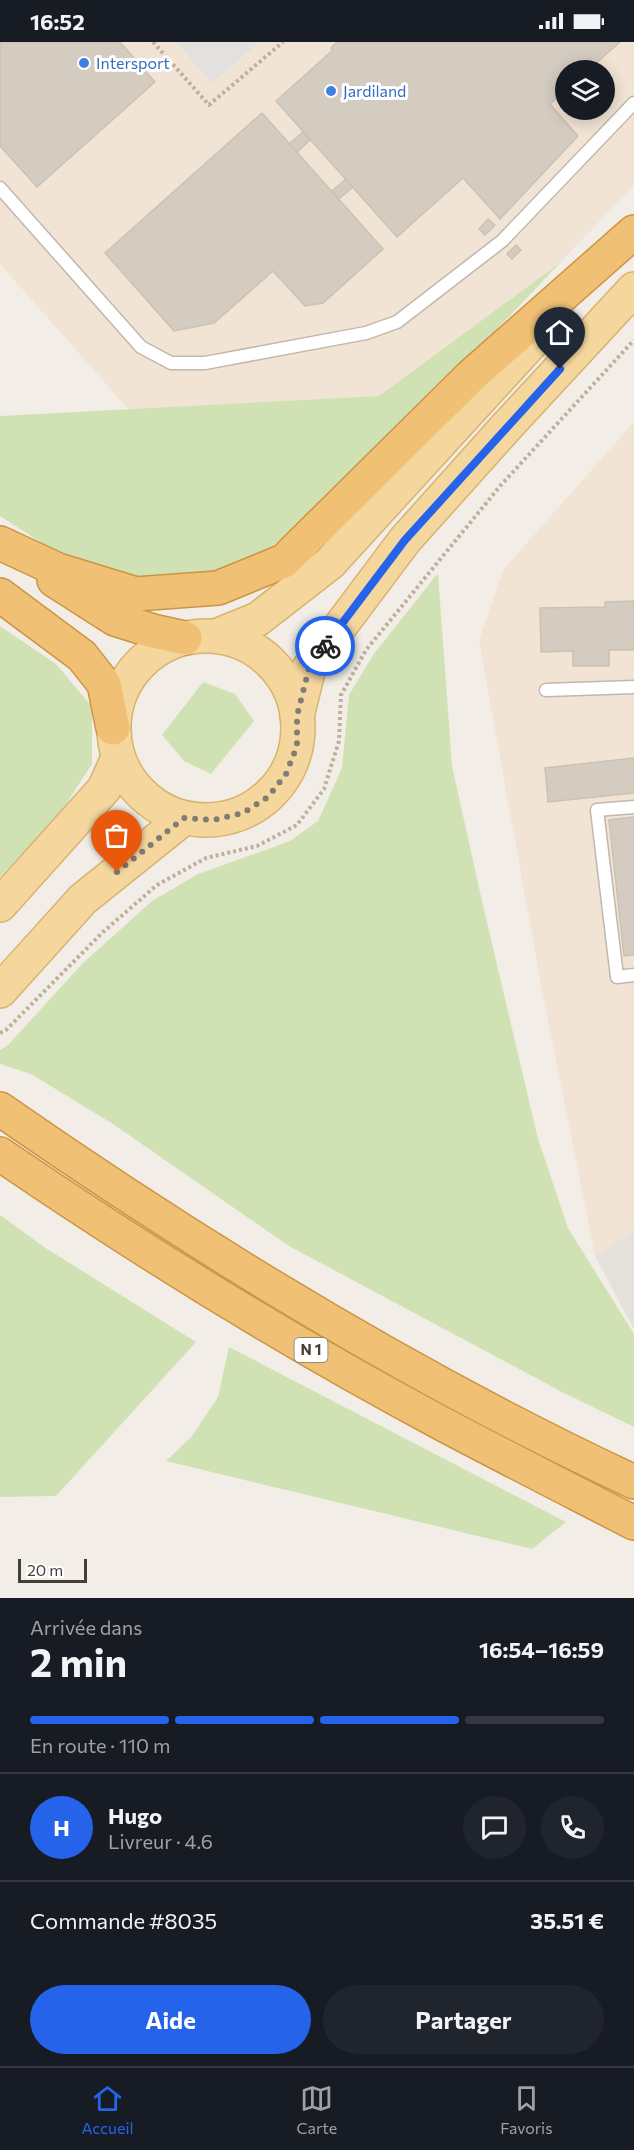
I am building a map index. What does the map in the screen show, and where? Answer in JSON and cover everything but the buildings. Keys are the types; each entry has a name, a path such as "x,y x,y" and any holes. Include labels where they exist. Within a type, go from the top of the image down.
{"highway":[{"path":"0,545 58,570 136,594 219,588 284,561 472,375 634,232"},
{"path":"0,545 115,619 153,631 201,637"},
{"path":"0,595 82,656 104,684 115,743"},
{"name":"N 1","path":"0,1109 193,1238 323,1317 463,1395 634,1482"},
{"name":"N 1","path":"0,1154 98,1220 268,1326 439,1422 634,1523"}],"main road":[{"path":"0,905 104,789 115,743 118,697 133,670 157,650 258,619 330,563 634,232"},
{"path":"115,743 133,786 156,806 184,818 214,820 224,818 243,813 268,797 286,774 297,746 297,716 309,668 405,540 634,289"},
{"path":"201,637 246,645 272,663 289,687 297,716"},
{"path":"0,991 83,899 184,818"}],"lane":[{"path":"0,188 141,348 171,363 205,363 366,333 397,322 502,241 634,103"},
{"path":"546,690 634,687"},
{"path":"634,807 597,810 617,977 634,975"}],"path":[{"path":"153,42 209,105 283,42"}],"shaded area":[{"path":"0,42 634,42 634,185 561,262 379,396 129,410 0,264"},
{"path":"176,42 260,42 212,83"},
{"path":"634,422 634,1231 595,1256 543,996 479,641 503,570"},
{"path":"634,1231 634,1329 595,1256"}],"green space":[{"path":"561,262 438,391 299,525 262,554 205,576 127,577 65,558 0,516 0,416 379,396"},
{"path":"438,573 452,766 482,901 538,1139 568,1228 634,1334 634,1427 562,1392 289,1246 113,1124 31,1074 0,1064 0,1050 8,1045 83,963 152,901 198,874 290,841 318,821 342,768 349,695 373,655"},
{"path":"0,626 56,664 92,707 92,764 59,815 0,877"},
{"path":"203,682 235,694 254,721 211,774 184,761 162,735"},
{"path":"0,1215 44,1247 196,1342 56,1496 0,1497"},
{"path":"229,1347 566,1522 532,1549 166,1461 192,1436 218,1397"}],"way so far":[{"path":"117,872 184,818 214,820 243,813 268,797 286,774 297,746 297,716 309,668 325,646"}],"place":[{"name":"Intersport","path":"84,63"},
{"name":"Jardiland","path":"331,91"}],"route":[{"path":"325,646 405,540 560,369"}]}
